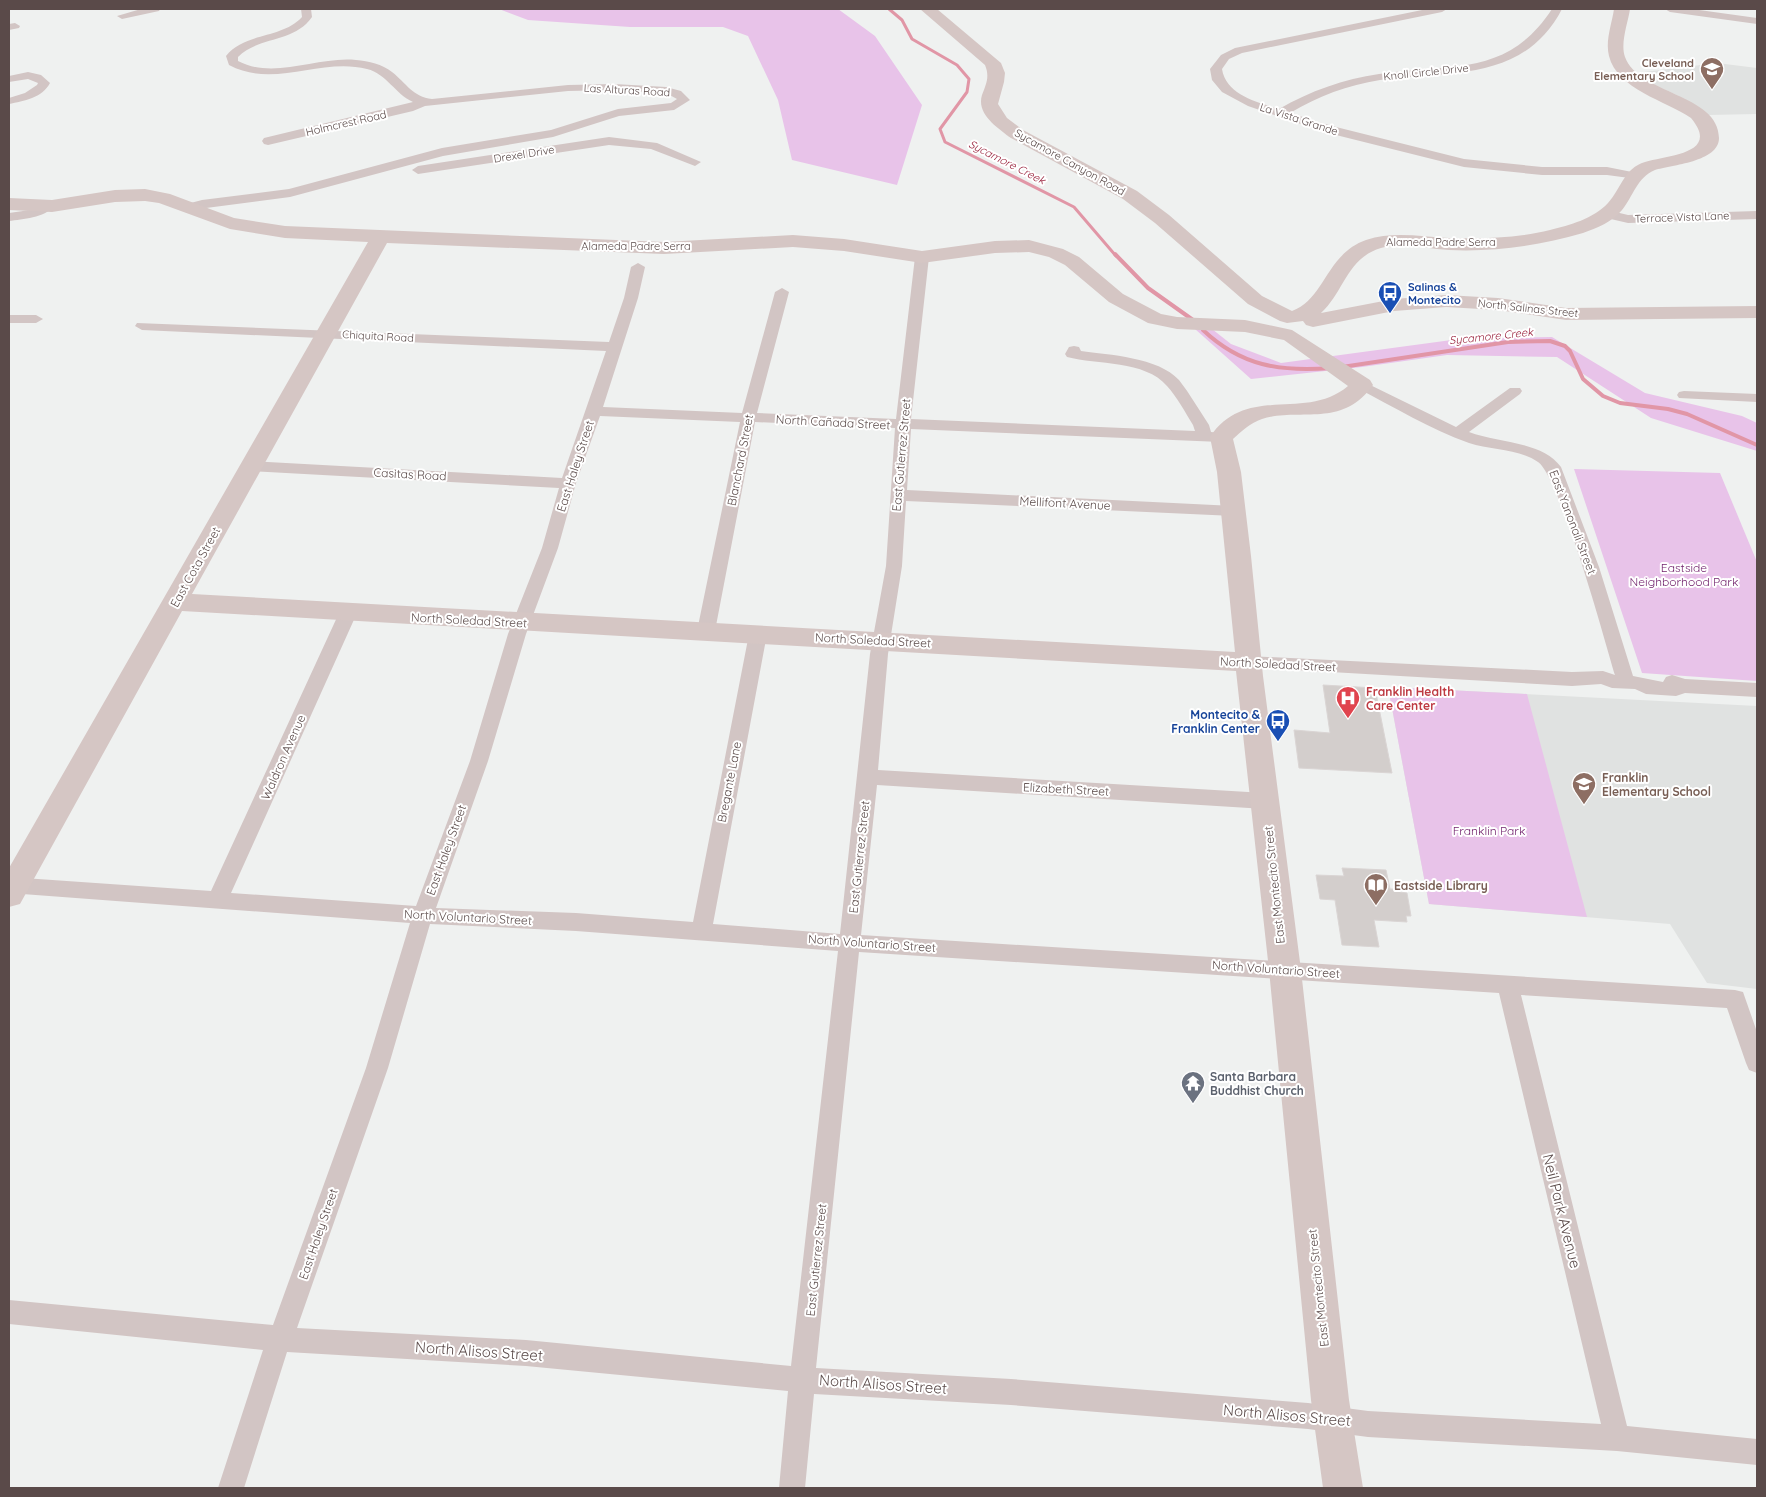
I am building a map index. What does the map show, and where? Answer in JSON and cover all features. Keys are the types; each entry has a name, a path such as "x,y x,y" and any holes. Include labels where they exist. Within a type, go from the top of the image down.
{"street":[{"path":"122,16 155,9"},
{"path":"306,9 307,17 299,26 237,51 232,56 233,64 256,70 344,63 370,66 391,76 408,96 423,102"},
{"name":"Sycamore Canyon Road","path":"928,9 993,63 997,73 989,107 1001,123 1141,202 1257,304 1304,321"},
{"name":"La Vista Grande","path":"1442,9 1246,48 1230,54 1221,61 1216,69 1216,76 1226,90 1244,101 1360,139 1449,161 1542,171 1607,171 1633,176"},
{"name":"Knoll Circle Drive","path":"1280,114 1316,94 1350,83 1380,77 1456,70 1502,58 1531,43 1557,9"},
{"path":"1622,9 1616,51 1623,70 1641,83 1692,111 1703,122 1710,137 1708,146 1700,152 1652,165 1633,176"},
{"path":"1670,9 1757,21"},
{"path":"9,79 31,76 40,78 44,83 42,88 36,92 9,101"},
{"name":"Las Alturas Road","path":"188,208 202,204 278,195 442,152 553,133 618,113 674,106 684,100 677,93 666,90 592,87 542,90 446,102 423,102"},
{"name":"Holmcrest Road","path":"268,141 413,107 423,102"},
{"name":"Drexel Drive","path":"350,177 391,175 609,142 653,146 695,162"},
{"name":"Alameda Padre Serra","path":"9,204 48,206 115,196 145,195 163,198 240,225 285,232 380,238 655,248 793,241 844,245 922,257 1006,246 1037,248 1056,253 1078,265 1116,298 1149,316 1177,323 1242,326 1304,321 1337,273 1351,257 1378,243 1396,240 1467,244 1521,241 1570,231 1607,214 1619,201 1633,176"},
{"path":"9,217 33,213 48,206"},
{"name":"Terrace Vista Lane","path":"1607,214 1628,218 1757,215"},
{"name":"East Cota Street","path":"11,888 380,238"},
{"name":"East Gutierrez Street","path":"792,1488 802,1379 882,641 894,566 897,495 903,425 922,257"},
{"name":"East Haley Street","path":"231,1488 268,1368 376,1068 423,914 479,761 522,622 550,548 568,483 594,411 638,267"},
{"name":"Blanchard Street","path":"706,631 749,418 782,292"},
{"name":"North Salinas Street","path":"1304,321 1350,318 1359,312 1394,305 1446,301 1498,304 1566,314 1757,312"},
{"path":"1242,326 1252,320 1257,304"},
{"path":"9,319 36,319"},
{"name":"East Yanonali Street","path":"1304,321 1330,362 1362,385 1458,432 1486,442 1532,452 1552,466 1591,567 1625,682"},
{"name":"Chiquita Road","path":"142,326 614,347"},
{"path":"1074,350 1072,354 1138,363 1165,376 1173,383 1201,425 1212,437 1249,416 1273,410 1332,405 1345,400 1362,385"},
{"path":"1458,432 1515,391"},
{"path":"1684,395 1757,398"},
{"name":"North Cañada Street","path":"594,411 1212,437"},
{"name":"East Montecito Street","path":"1212,437 1229,472 1234,511 1249,662 1285,970 1332,1420 1343,1488"},
{"name":"Casitas Road","path":"251,466 568,483"},
{"name":"Mellifont Avenue","path":"897,495 1234,511"},
{"name":"North Soledad Street","path":"175,602 1572,679 1584,685 1606,685 1625,682 1646,687 1676,689 1684,686 1757,690"},
{"name":"Waldron Avenue","path":"218,901 348,613"},
{"name":"Bregante Lane","path":"702,930 758,634"},
{"name":"Elizabeth Street","path":"868,777 1265,801"},
{"name":"North Voluntario Street","path":"11,888 423,914 449,918 576,922 702,930 850,942 1736,999 1757,1063"},
{"name":"Neil Park Avenue","path":"1508,985 1617,1438"},
{"name":"North Alisos Street","path":"9,1312 280,1337 303,1341 526,1353 835,1383 1011,1392 1308,1416 1368,1424 1617,1438 1757,1452"}],"shaded area":[{"name":"Cleveland Elementary School","path":"1717,63 1757,68 1757,114 1708,115 1685,99 1649,82 1636,73"},
{"name":"Franklin Elementary School","path":"1388,687 1757,706 1757,989 1707,983 1670,924 1429,904"}],"green space":[{"path":"499,9 838,9 875,36 922,105 897,185 792,160 778,100 748,36 723,27 630,27 528,20"},
{"path":"1195,329 1212,329 1231,344 1281,363 1459,339 1552,337 1645,393 1742,416 1757,423 1757,451 1651,418 1557,357 1447,355 1362,367 1251,379"},
{"name":"Eastside Neighborhood Park","path":"1574,469 1720,473 1757,562 1757,681 1642,673"},
{"name":"Franklin Park","path":"1388,687 1527,694 1587,917 1429,904"}],"building":[{"path":"1323,685 1375,688 1392,773 1299,768 1294,730 1330,733"},
{"name":"Eastside Library","path":"1342,868 1386,870 1390,889 1399,889 1400,892 1407,893 1411,916 1406,916 1407,922 1374,920 1379,947 1342,945 1335,900 1320,899 1316,875 1344,876"}],"waterway":[{"name":"Sycamore Creek","path":"889,9 902,20 912,39 957,65 969,79 967,92 940,129 945,142 1074,207 1116,256"},
{"name":"Sycamore Creek","path":"1115,254 1148,288 1193,320"},
{"name":"Sycamore Creek","path":"1203,330 1232,352 1262,364 1295,369 1331,368"},
{"name":"Sycamore Creek","path":"1342,367 1508,342 1550,341 1565,346 1570,351 1583,379 1603,396 1620,403 1668,409 1687,414 1757,445"}],"place":[{"name":"Cleveland Elementary School","path":"1712,90"},
{"name":"Salinas & Montecito","path":"1390,314"},
{"name":"Franklin Health Care Center","path":"1348,719"},
{"name":"Montecito & Franklin Center","path":"1278,742"},
{"name":"Franklin Elementary School","path":"1584,805"},
{"name":"Eastside Library","path":"1376,906"},
{"name":"Santa Barbara Buddhist Church","path":"1193,1104"}]}
